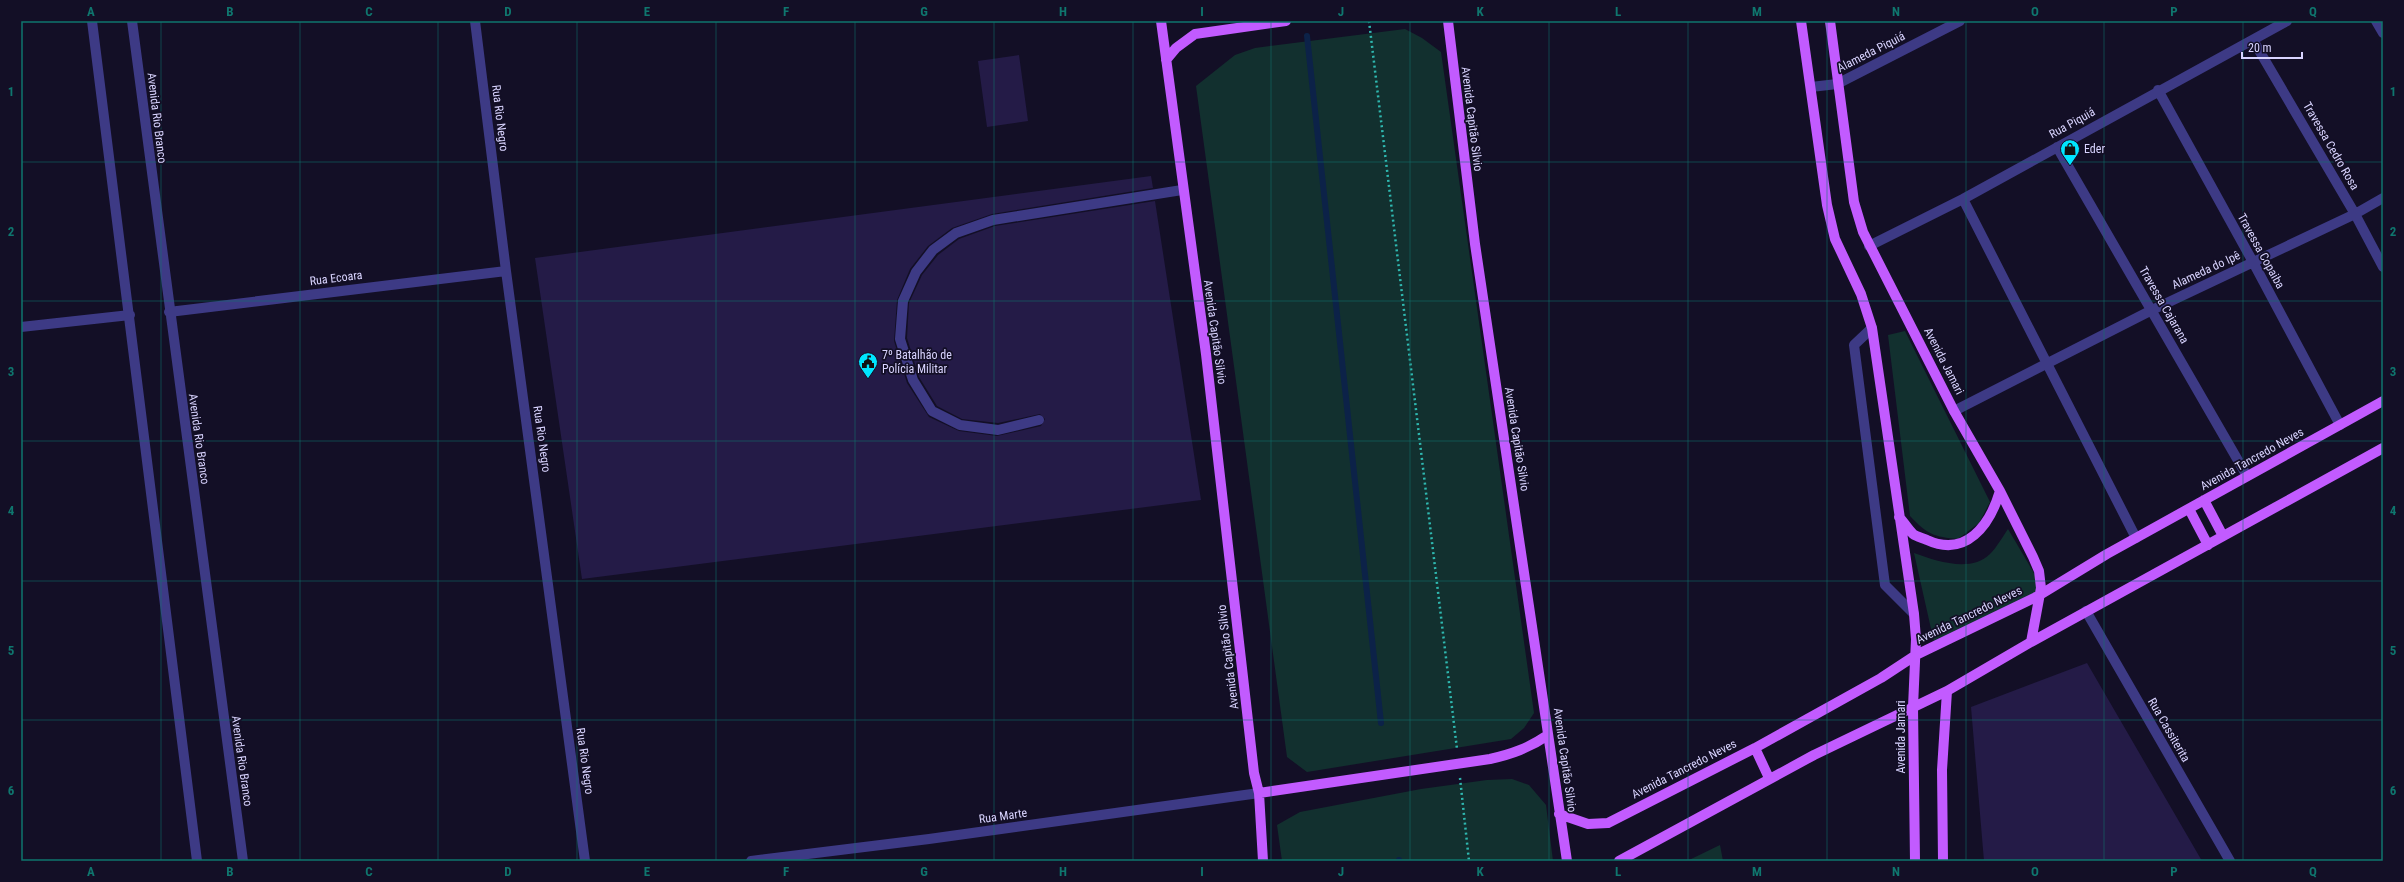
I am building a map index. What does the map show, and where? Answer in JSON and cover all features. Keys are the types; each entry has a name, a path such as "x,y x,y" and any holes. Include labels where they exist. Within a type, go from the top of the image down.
{"main road":[{"name":"Avenida Capitão Silvio","path":"1161,21 1182,190 1206,354 1254,773 1259,793 1263,861"},
{"path":"1166,60 1176,48 1196,34 1286,21"},
{"path":"1440,21 1448,26"},
{"name":"Avenida Jamari","path":"1801,21 1827,205 1835,240 1861,294 1872,328 1914,614 1916,655 1913,707 1915,861"},
{"name":"Avenida Jamari","path":"1830,21 1837,84 1854,202 1869,246 1954,411 2000,491 2039,571 2041,588 2038,596 2031,642"},
{"name":"Avenida Capitão Silvio","path":"1448,26 1475,244 1567,861"},
{"name":"Avenida Tancredo Neves","path":"1560,814 1588,824 1608,823 1755,748 1881,678 1916,655 2038,596 2189,508 2383,401"},
{"path":"1619,861 1769,778 1947,691 2086,611 2383,448"},
{"path":"1899,517 1914,534 1940,546 1955,544 1970,540 1983,527 1994,511 2000,491"},
{"path":"2204,500 2223,536"},
{"path":"2189,508 2208,545"},
{"path":"1943,861 1942,770 1947,691"},
{"path":"1259,793 1514,754 1533,746 1548,735"},
{"path":"1755,748 1769,778"}],"street":[{"path":"92,21 130,315 197,861"},
{"name":"Avenida Rio Branco","path":"132,21 169,312 243,861"},
{"name":"Rua Rio Negro","path":"474,21 585,861"},
{"name":"Alameda Piquiá","path":"1837,84 1960,21"},
{"name":"Rua Piquiá","path":"1869,246 1963,199 2158,90 2287,21"},
{"path":"2376,21 2383,33"},
{"name":"Travessa Cedro Rosa","path":"2253,40 2356,214 2383,267"},
{"path":"1811,87 1837,84"},
{"name":"Travessa Copaiba","path":"2158,90 2253,262 2340,425"},
{"name":"Travessa Cajarana","path":"2057,147 2247,476"},
{"path":"1039,420 998,430 960,425 932,411 913,380 900,339 902,301 916,272 933,250 964,229 993,220 1182,190"},
{"name":"Alameda do Ipê","path":"1954,411 2152,310 2356,214 2383,198"},
{"path":"1963,199 2136,538"},
{"name":"Rua Ecoara","path":"169,312 506,271"},
{"path":"21,327 130,315"},
{"path":"1872,328 1854,345 1885,586 1914,614"},
{"name":"Rua Cassiterita","path":"2086,611 2230,861"},
{"name":"Rua Marte","path":"751,861 929,839 1259,793"}],"path":[{"path":"1369,21 1470,861"}],"green space":[{"path":"1405,29 1422,38 1441,52 1534,713 1524,728 1511,739 1307,772 1287,757 1196,86 1235,55 1255,48"},
{"path":"1905,331 1990,502 1979,523 1958,539 1931,534 1910,516 1888,335"},
{"path":"2008,529 2044,590 1936,651 1914,553 1953,564 1973,563 1982,560 1990,554"},
{"path":"1512,779 1529,785 1546,805 1553,861 1282,861 1277,825 1300,812 1421,789 1487,780"},
{"path":"1720,845 1723,861 1687,861"}],"building":[{"path":"1019,55 1028,121 987,127 978,61"},
{"name":"7º Batalhão de Polícia Militar","path":"1151,176 1153,188 992,214 952,228 928,246 910,269 897,300 894,341 907,383 929,417 959,431 997,436 1041,426 1045,419 1040,414 998,423 962,419 937,406 919,377 907,338 909,303 922,275 938,255 959,239 995,226 1155,201 1201,500 582,579 535,258"},
{"path":"2087,663 2202,861 1984,861 1971,707"}],"waterway":[{"path":"1307,36 1381,723"}],"place":[{"name":"Eder","path":"2070,166"},
{"name":"7º Batalhão de Polícia Militar","path":"868,379"}]}
